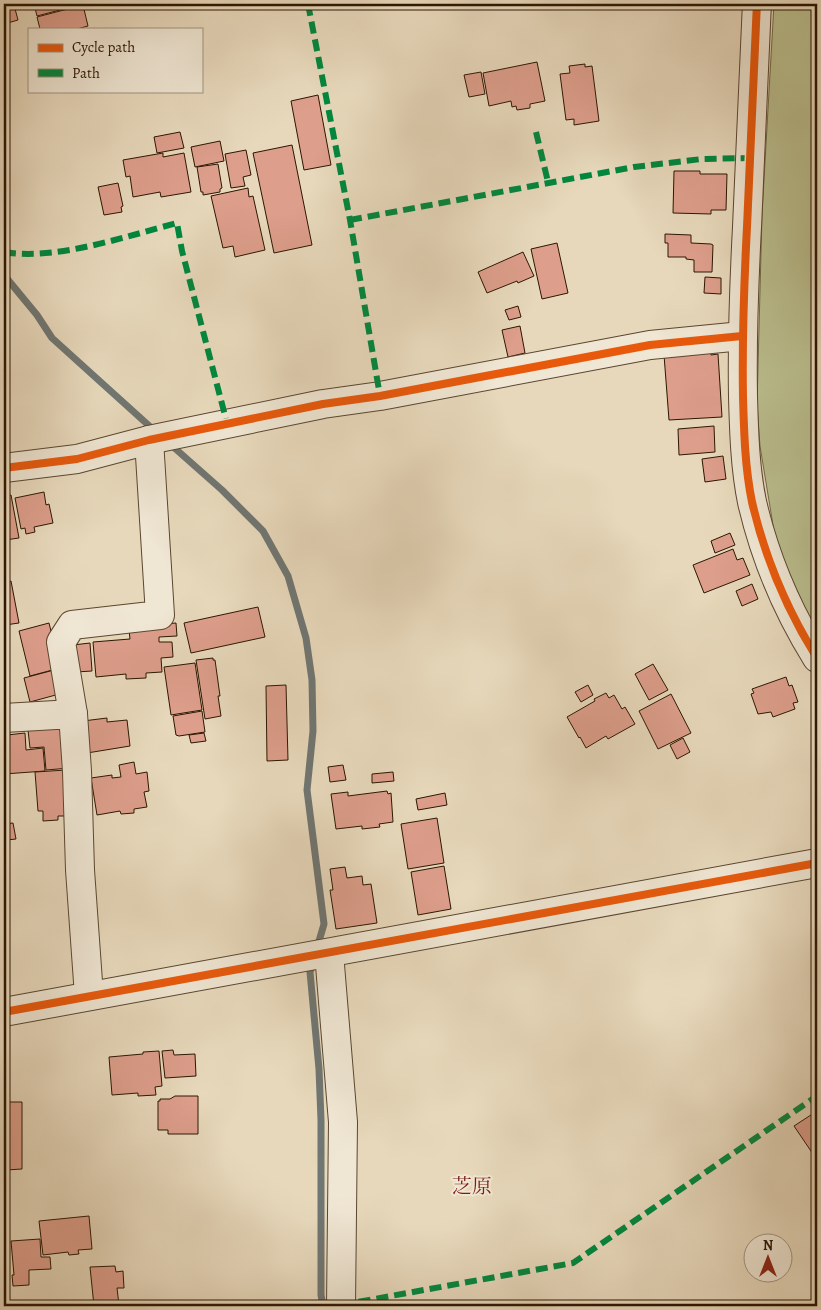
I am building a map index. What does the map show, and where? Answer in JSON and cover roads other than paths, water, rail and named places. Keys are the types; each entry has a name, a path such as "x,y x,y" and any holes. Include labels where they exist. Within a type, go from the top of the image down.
{"street":[{"path":"757,4 742,336 744,434 747,469 760,534 784,598 817,658"},
{"path":"4,468 77,459 149,440 323,404 390,394 650,345 742,336"},
{"path":"89,996 80,870 73,714 62,642 72,625 160,615 149,440"},
{"path":"4,718 73,714"},
{"path":"4,1012 817,863"},
{"path":"329,953 343,1122 339,1306"}],"waterway":[{"path":"4,275 37,315 52,338 156,432"},
{"path":"170,444 222,490 263,531 288,576 306,638 312,680 313,731 307,790 324,924 317,948"},
{"path":"314,961 310,972 319,1069 321,1120 321,1295 323,1306"}],"district":[{"name":"芝原","path":"472,1186"}]}
